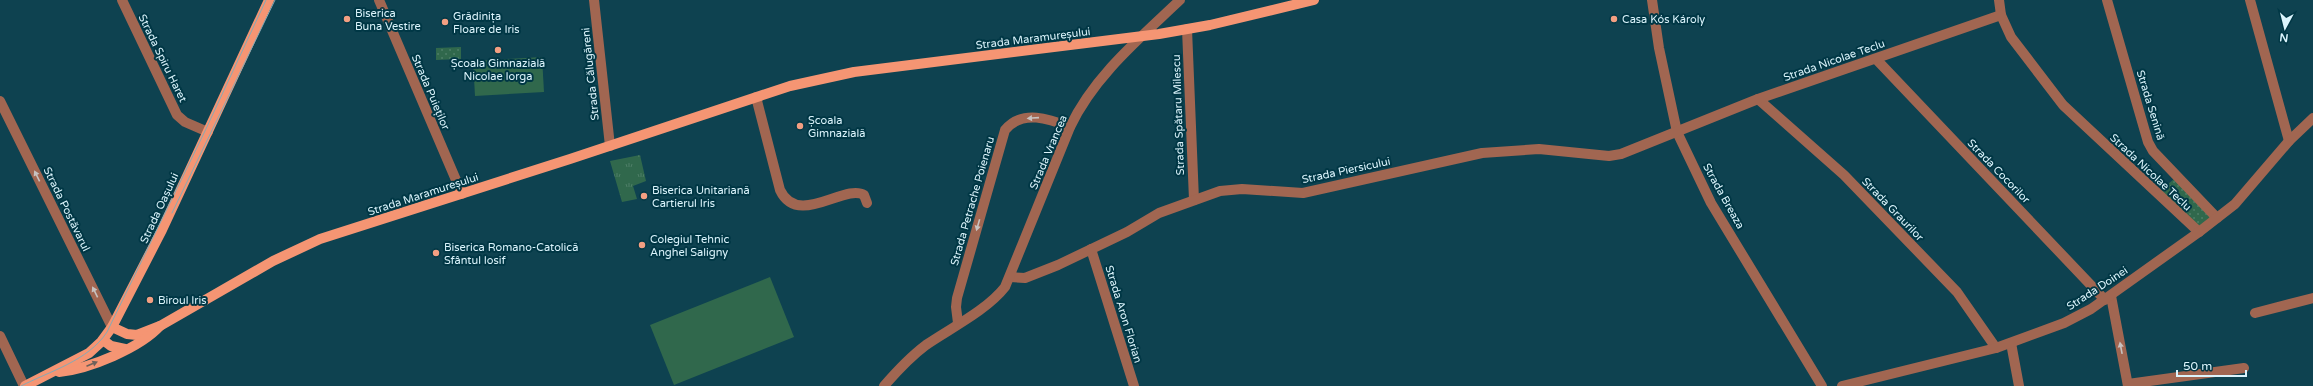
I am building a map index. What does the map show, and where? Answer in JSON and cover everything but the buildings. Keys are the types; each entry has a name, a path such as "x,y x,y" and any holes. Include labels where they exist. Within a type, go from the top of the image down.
{"main road":[{"name":"Strada Oașului","path":"24,386 55,372 89,353 103,340 112,327 137,282 269,0"},
{"name":"Strada Maramureșului","path":"112,327 135,336 160,326 234,282 303,246 821,77 1142,37 1156,30 1187,29 1314,0"},
{"path":"55,372 76,370 125,349 150,337 160,326"},
{"path":"103,340 111,346 125,349"}],"street":[{"name":"Strada Spiru Haret","path":"122,0 177,115 185,122 208,132"},
{"name":"Strada Puieților","path":"379,0 462,194"},
{"name":"Strada Călugăreni","path":"594,0 610,146"},
{"path":"1128,38 1156,30 1180,0"},
{"name":"Strada Breaza","path":"1652,0 1659,48 1676,132 1711,203 1822,386"},
{"name":"Strada Nicolae Teclu","path":"1999,0 2001,15 2011,37 2063,105 2199,232"},
{"name":"Strada Senină","path":"2107,0 2148,142 2153,151 2217,218"},
{"path":"2250,0 2289,141"},
{"name":"Strada Nicolae Teclu","path":"1676,132 1758,99 2001,15"},
{"name":"Strada Spătaru Milescu","path":"1187,29 1194,200"},
{"name":"Strada Vrancea","path":"884,386 904,364 999,294 1010,277 1070,126 1091,91 1142,37"},
{"name":"Strada Cocorilor","path":"1876,59 2108,298"},
{"path":"756,97 780,190 786,200 798,205 816,204 856,193 864,195 867,203"},
{"name":"Strada Graurilor","path":"1758,99 1844,175 1957,292 1996,348"},
{"name":"Strada Postăvarul","path":"0,101 112,327"},
{"name":"Strada Petrache Poienaru","path":"958,323 956,307 957,298 1006,130 1014,122 1035,117 1053,120 1070,126"},
{"name":"Strada Doinei","path":"1842,386 1996,348 2064,323 2108,298 2217,218 2255,183 2289,141 2313,118"},
{"name":"Strada Piersicului","path":"1010,277 1025,278 1091,249 1159,213 1220,191 1234,189 1298,193 1325,189 1482,153 1538,149 1608,156 1621,154 1676,132"},
{"name":"Strada Aron Florian","path":"1091,249 1134,386"},
{"path":"2108,298 2128,385 2244,368"},
{"path":"2255,313 2313,298"},
{"path":"0,336 24,386"},
{"path":"2011,343 2019,386"}],"green space":[{"path":"461,47 461,59 436,60 436,48"},
{"path":"542,57 544,92 475,96 473,61"},
{"path":"640,155 646,181 633,186 637,199 622,202 610,161"},
{"path":"2174,179 2211,217 2199,227 2160,191"},
{"path":"770,277 794,337 674,385 650,325"}],"tram line":[{"path":"21,386 79,358 90,351 107,332 205,131 266,0"},
{"path":"172,213 275,0"}],"place":[{"name":"Biserica Buna Vestire","path":"347,19"},
{"name":"Casa Kós Károly","path":"1614,19"},
{"name":"Grădinița Floare de Iris","path":"445,22"},
{"name":"Școala Gimnazială Nicolae Iorga","path":"498,50"},
{"name":"Școala Gimnazială","path":"800,126"},
{"name":"Biserica Unitariană Cartierul Iris","path":"644,196"},
{"name":"Colegiul Tehnic Anghel Saligny","path":"642,245"},
{"name":"Biserica Romano-Catolică Sfântul Iosif","path":"436,253"},
{"name":"Biroul Iris","path":"150,300"}]}
